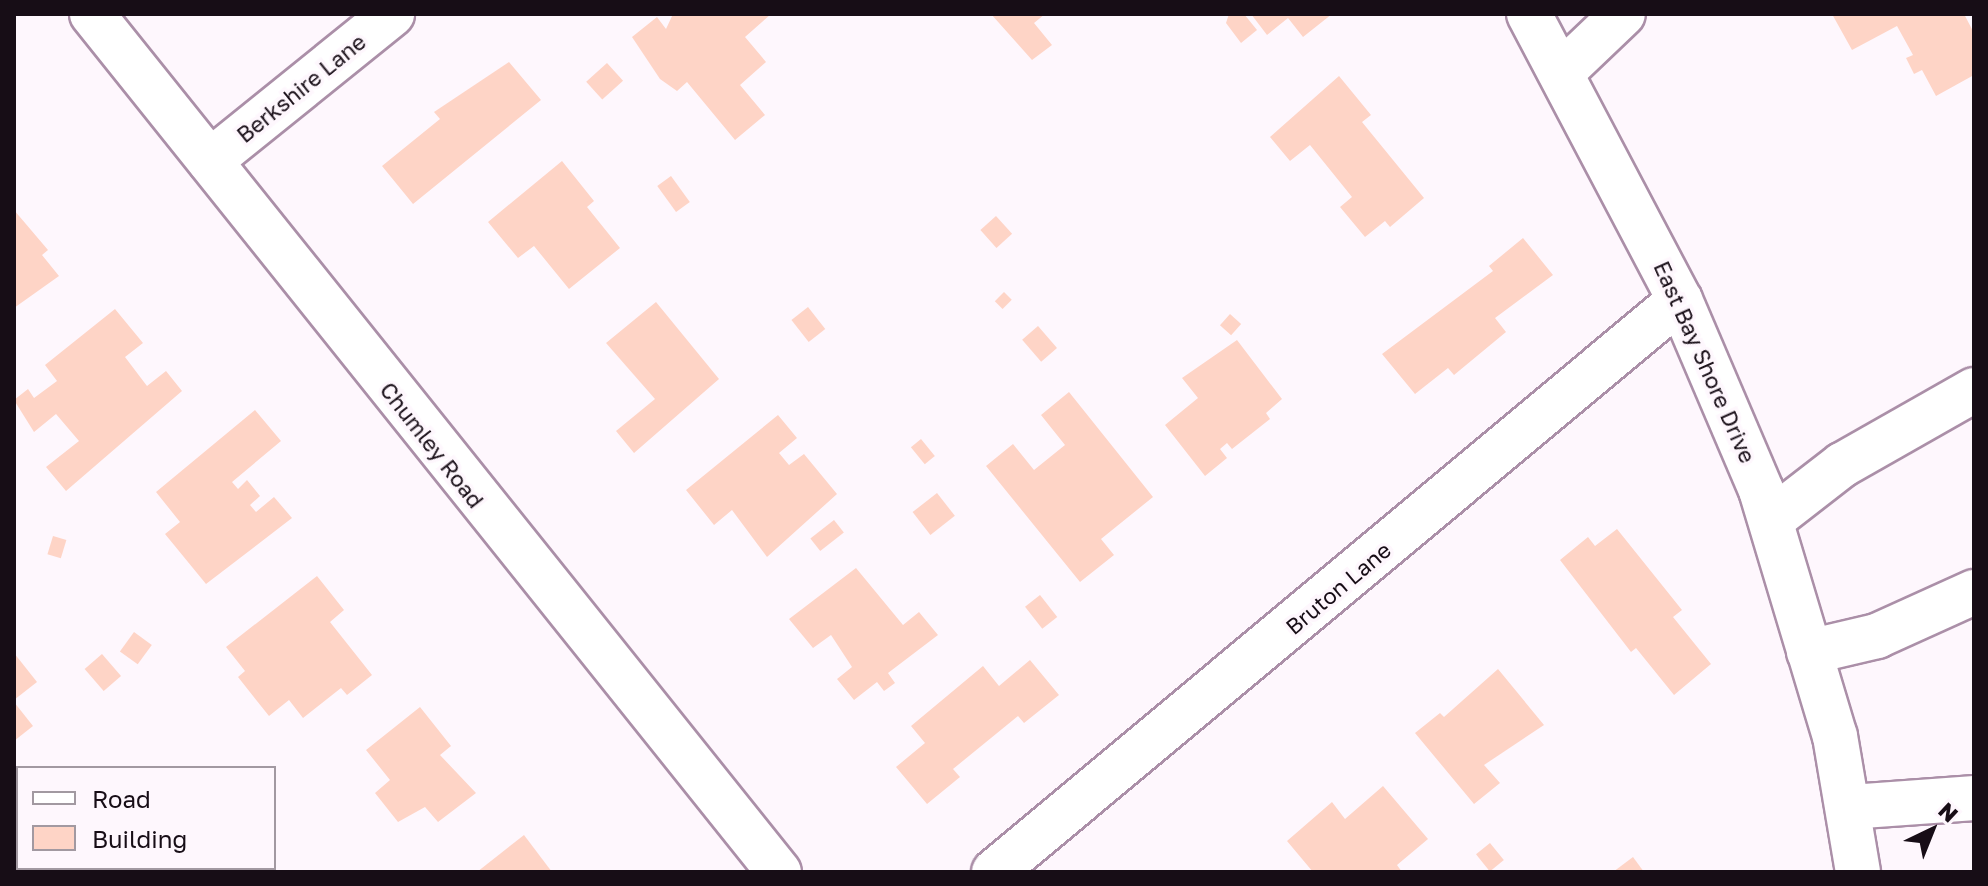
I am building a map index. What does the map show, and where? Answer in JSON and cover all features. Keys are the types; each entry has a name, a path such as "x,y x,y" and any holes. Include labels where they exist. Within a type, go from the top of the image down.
{"street":[{"name":"Chumley Road","path":"92,14 470,493 779,872"},
{"name":"Berkshire Lane","path":"210,161 392,14"},
{"name":"East Bay Shore Drive","path":"1529,14 1680,300 1725,396 1771,520 1809,652 1849,807 1858,872"},
{"path":"1562,72 1623,14"},
{"name":"Bruton Lane","path":"994,872 1680,300"},
{"path":"1771,520 1842,465 1974,390"},
{"path":"1809,652 1877,636 1974,592"},
{"path":"1849,807 1974,798"}],"building":[{"path":"673,14 771,14 745,37 766,62 740,85 765,115 735,140 687,82 677,91 660,79 632,37 657,17 666,29"},
{"path":"991,14 1045,14 1034,23 1052,45 1032,60"},
{"path":"1229,14 1244,14 1257,30 1241,43 1226,23"},
{"path":"1251,14 1332,14 1303,37 1288,18 1267,35"},
{"path":"1832,14 1964,14 1974,33 1974,75 1936,96 1922,70 1914,74 1906,58 1913,55 1897,26 1852,50"},
{"path":"509,62 541,100 413,204 382,166 440,119 434,112"},
{"path":"607,63 623,81 602,100 586,82"},
{"path":"1339,76 1371,115 1362,122 1424,198 1390,227 1385,221 1365,237 1340,207 1352,197 1310,145 1290,161 1270,137"},
{"path":"562,161 594,201 587,207 620,248 569,289 534,246 518,258 488,222"},
{"path":"671,176 690,202 676,212 657,186"},
{"path":"14,210 48,250 42,255 59,276 14,308"},
{"path":"996,216 1012,234 996,248 980,230"},
{"path":"1523,238 1553,275 1495,318 1506,332 1454,375 1448,368 1415,394 1382,354 1493,271 1489,266"},
{"path":"1004,292 1012,300 1003,309 995,301"},
{"path":"656,302 719,379 634,453 616,431 655,399 606,343"},
{"path":"808,307 825,329 809,342 791,320"},
{"path":"115,309 143,343 125,357 147,386 166,371 182,391 66,491 46,467 79,441 56,414 34,432 14,400 28,389 34,398 57,381 45,365"},
{"path":"1230,314 1241,324 1231,335 1220,325"},
{"path":"1038,326 1057,348 1041,362 1022,340"},
{"path":"1237,340 1282,399 1266,413 1270,419 1232,449 1227,443 1220,449 1227,458 1205,476 1165,425 1198,398 1182,378"},
{"path":"1069,392 1153,497 1101,539 1114,555 1080,582 986,466 1013,444 1034,470 1065,445 1041,415"},
{"path":"255,410 281,441 232,482 238,489 247,480 260,496 250,505 256,512 274,497 292,518 206,584 165,534 180,522 156,492"},
{"path":"778,415 797,438 779,453 789,465 804,454 837,494 767,557 732,510 714,525 686,490"},
{"path":"921,439 935,456 925,464 911,447"},
{"path":"937,493 955,516 930,535 913,512"},
{"path":"834,520 844,533 820,551 810,538"},
{"path":"1617,529 1682,610 1673,617 1711,664 1674,695 1636,648 1631,652 1560,560 1588,537 1595,546"},
{"path":"53,536 66,540 61,558 47,554"},
{"path":"856,568 903,625 919,612 938,635 888,673 895,683 884,691 877,682 854,700 837,679 852,667 831,635 813,648 789,619"},
{"path":"317,576 344,610 330,622 372,675 347,695 341,688 303,718 289,700 269,716 238,677 245,671 226,647"},
{"path":"1040,595 1057,617 1042,629 1025,607"},
{"path":"134,632 152,645 138,664 120,651"},
{"path":"14,653 37,682 14,700"},
{"path":"102,654 121,676 104,691 85,669"},
{"path":"1030,660 1059,695 1024,723 1018,716 953,769 960,777 927,804 896,767 925,743 911,726 983,666 999,686"},
{"path":"1498,669 1544,725 1484,765 1500,783 1474,804 1415,733 1440,713 1444,717"},
{"path":"14,702 33,726 14,741"},
{"path":"420,707 451,746 440,755 476,793 438,822 425,807 398,822 375,793 390,780 366,750"},
{"path":"1383,786 1428,839 1397,865 1402,872 1313,872 1287,841 1332,802 1345,819"},
{"path":"14,826 16,850 14,870"},
{"path":"524,835 552,872 477,872"},
{"path":"1490,843 1504,860 1490,871 1476,854"},
{"path":"1633,857 1644,872 1613,872"},
{"path":"75,870 116,870 113,872"}]}
